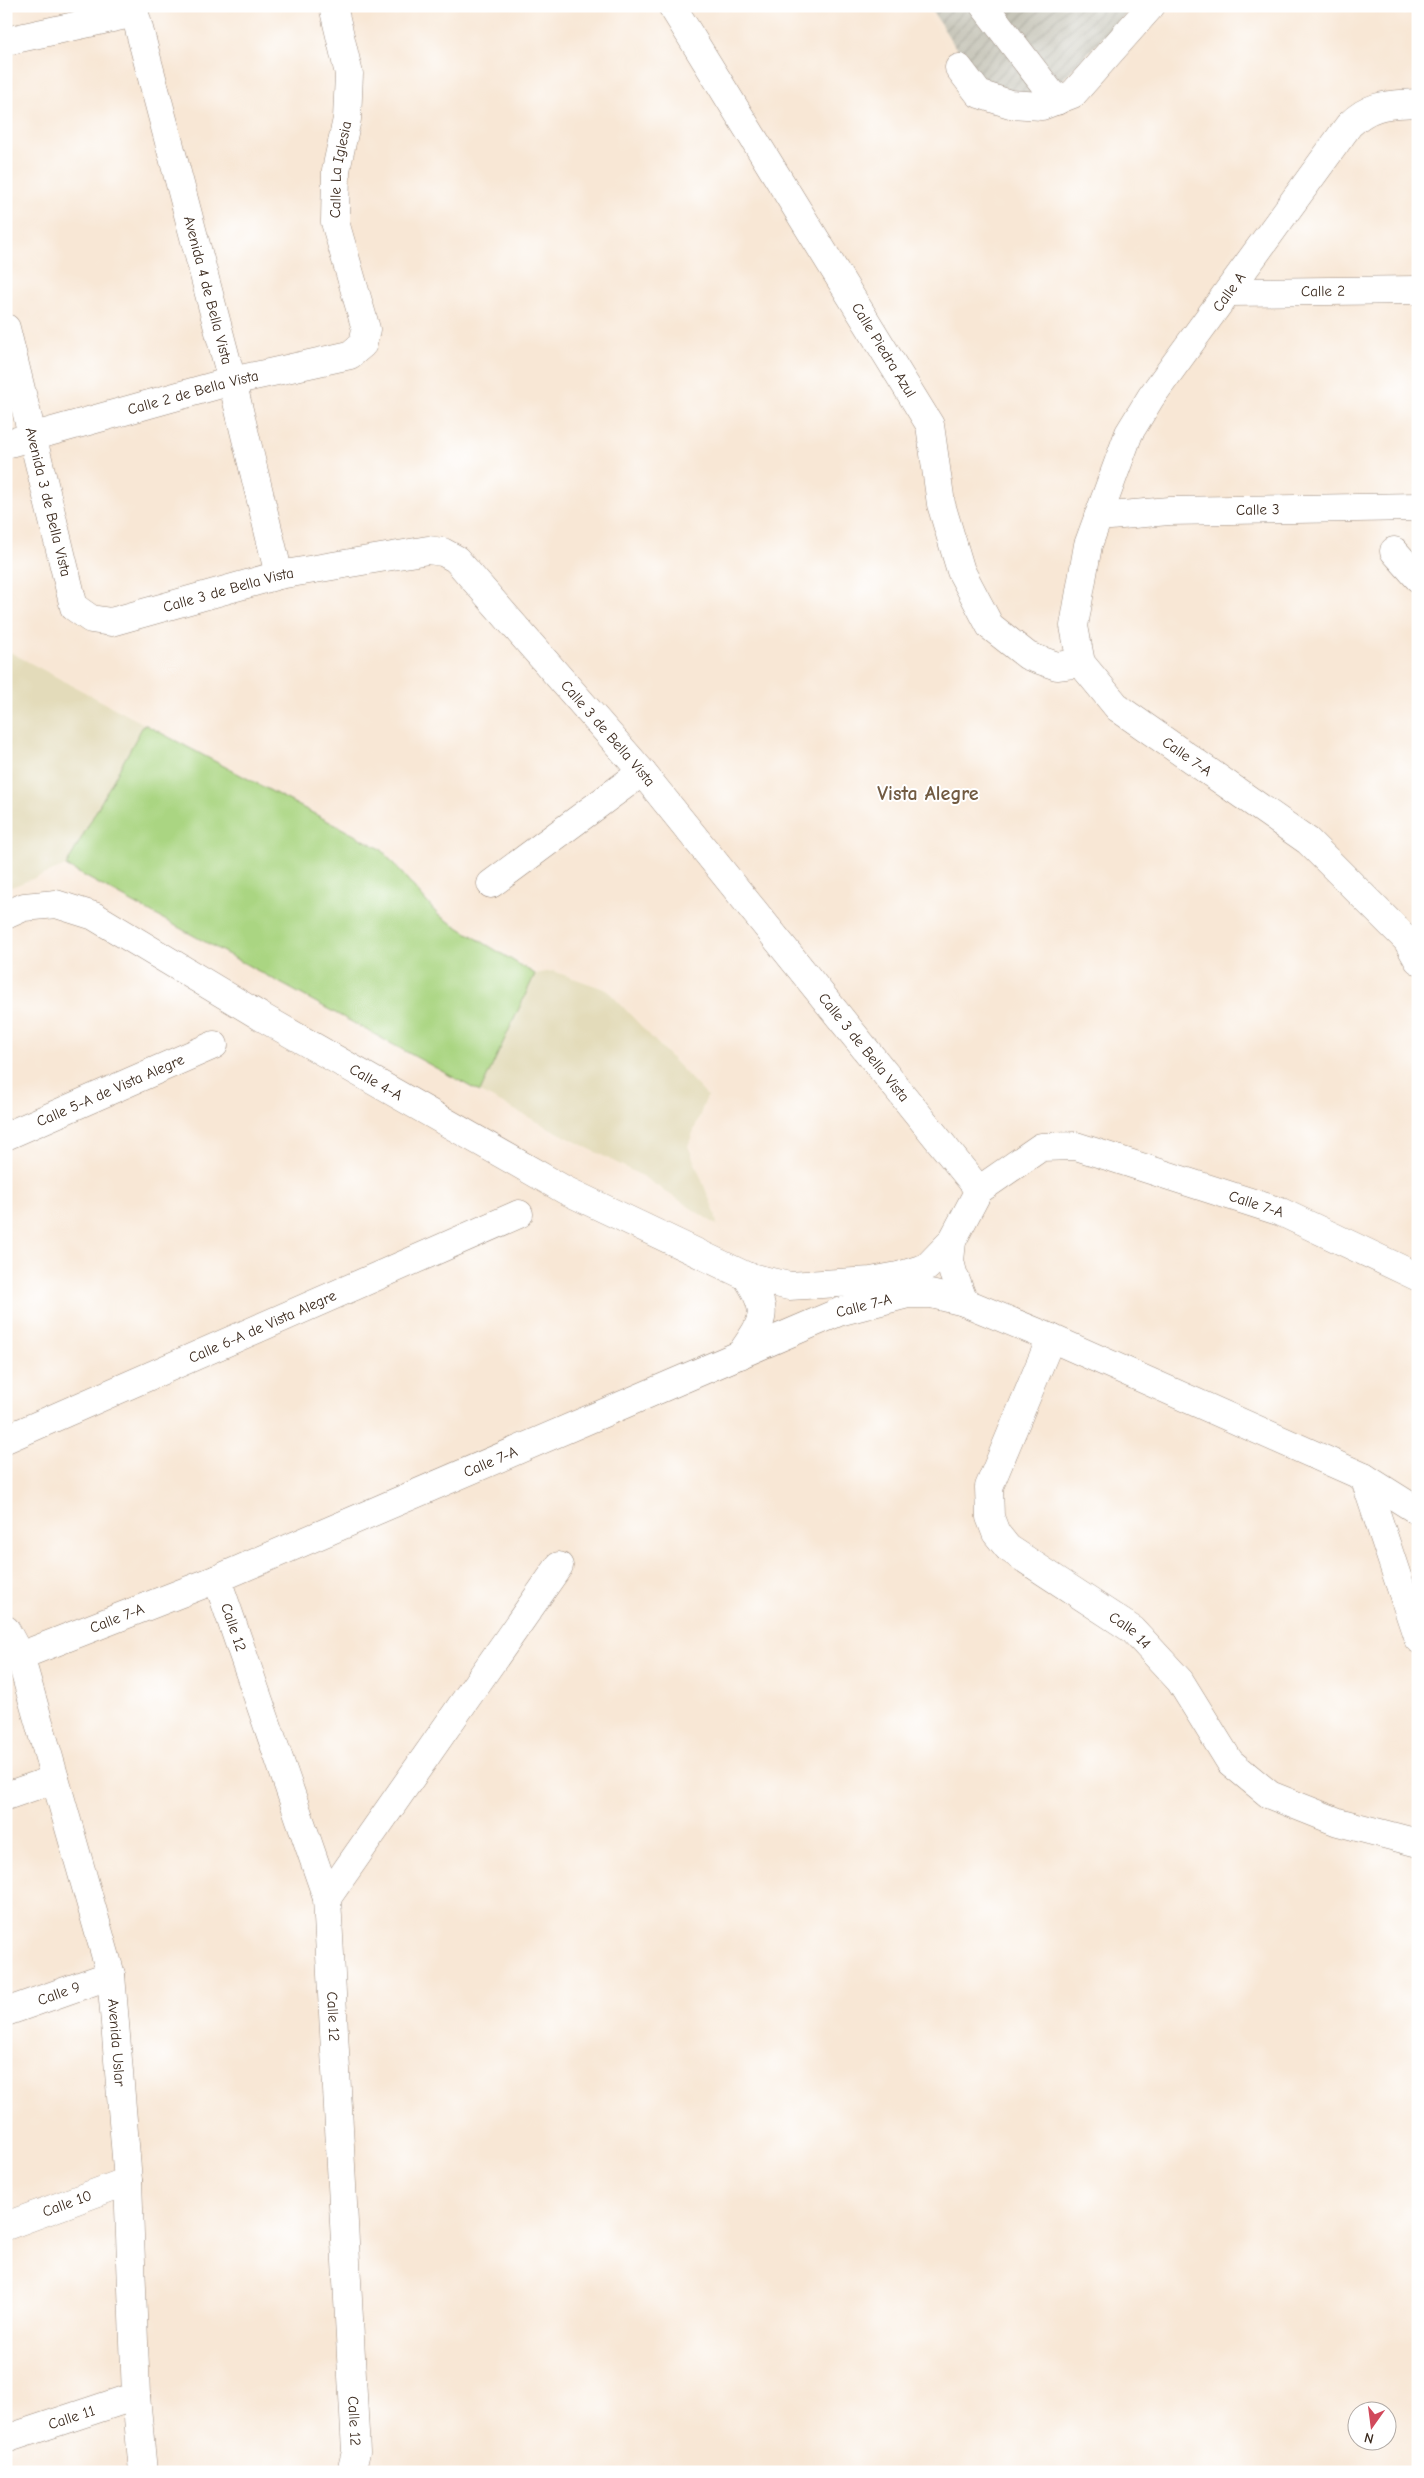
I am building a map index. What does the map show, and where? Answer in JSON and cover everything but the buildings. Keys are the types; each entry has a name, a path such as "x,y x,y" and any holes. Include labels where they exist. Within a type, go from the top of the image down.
{"street":[{"name":"Calle La Iglesia","path":"333,6 349,74 347,119 336,170 335,222 366,329"},
{"name":"Calle Piedra Azul","path":"672,6 930,426 941,504 958,561 990,626 1028,656 1057,666 1081,663"},
{"path":"984,6 1057,102"},
{"path":"958,68 979,94 1002,102 1042,106 1057,102 1073,94 1151,6"},
{"path":"6,41 134,10"},
{"name":"Avenida 4 de Bella Vista","path":"134,10 232,381 279,575"},
{"name":"Calle A","path":"1100,508 1129,432 1151,397 1349,125 1362,112 1381,105 1418,104"},
{"name":"Calle 2","path":"1229,292 1418,290"},
{"name":"Avenida 3 de Bella Vista","path":"6,328 19,441 74,607 91,619 111,622"},
{"name":"Calle 2 de Bella Vista","path":"19,441 232,381 350,355 362,344 366,329"},
{"name":"Calle 3","path":"1100,508 1166,493 1417,500"},
{"name":"Calle 7-A","path":"1100,508 1088,545 1074,626 1081,663 1118,708 1308,841 1407,940 1418,960"},
{"name":"Calle 3 de Bella Vista","path":"111,622 279,575 428,550 443,552 456,559 642,772 979,1190"},
{"path":"1394,551 1418,578"},
{"path":"491,884 642,772"},
{"name":"Calle 4-A","path":"6,915 24,907 56,904 94,916 260,1016 565,1190 746,1276"},
{"name":"Calle 5-A de Vista Alegre","path":"6,1136 214,1045"},
{"name":"Calle 7-A","path":"746,1276 789,1286 871,1281 898,1276 927,1267 952,1241 979,1190 1041,1147 1076,1146 1281,1212 1418,1277"},
{"name":"Calle 6-A de Vista Alegre","path":"6,1439 519,1214"},
{"name":"Calle 7-A","path":"952,1241 950,1261 964,1302"},
{"path":"740,1354 756,1331 762,1314 761,1299 746,1276"},
{"name":"Calle 7-A","path":"20,1656 217,1579 839,1312 908,1294 931,1294 964,1302 1051,1338 1364,1477 1418,1511"},
{"name":"Calle 14","path":"1051,1338 989,1488 990,1516 996,1533 1008,1548 1133,1630 1180,1681 1230,1762 1270,1795 1338,1822 1418,1842"},
{"path":"1364,1477 1418,1638"},
{"path":"327,1898 559,1566"},
{"name":"Calle 12","path":"217,1579 327,1898 356,2452 351,2472"},
{"name":"Avenida Uslar","path":"6,1630 20,1656 112,1975 128,2181 136,2396 143,2472"},
{"path":"6,1796 55,1779"},
{"name":"Calle 9","path":"6,2012 112,1975"},
{"name":"Calle 10","path":"6,2226 128,2181"},
{"name":"Calle 11","path":"6,2439 136,2396"}],"shaded area":[{"path":"929,6 1133,6 1052,91 1038,101 979,84"},
{"path":"6,650 144,724 66,866 6,889"},
{"path":"553,971 607,990 707,1096 688,1146 715,1213 717,1225 642,1176 480,1092 535,974"}],"green space":[{"path":"144,724 381,849 438,915 535,974 480,1092 66,866"}],"district":[{"name":"Vista Alegre","path":"928,793"}]}
